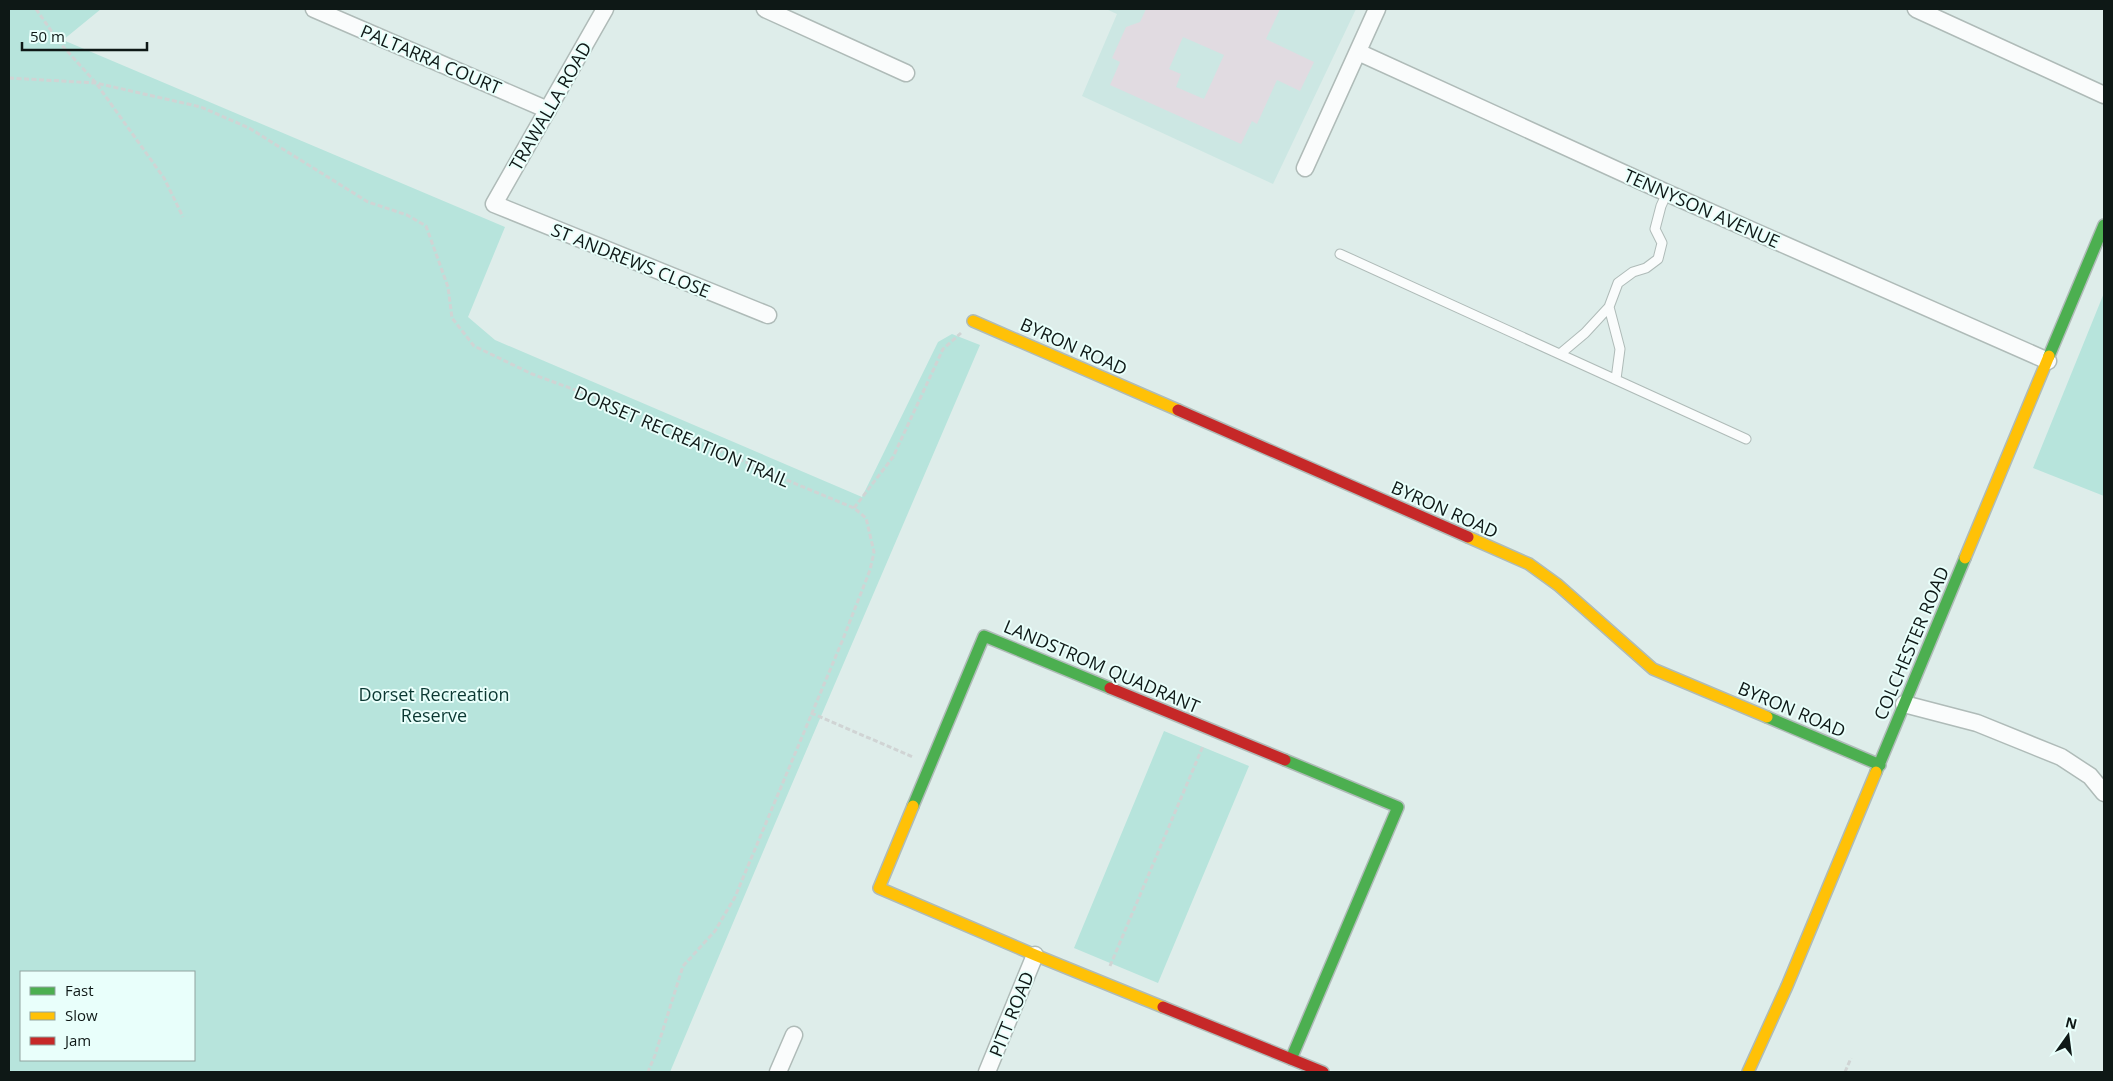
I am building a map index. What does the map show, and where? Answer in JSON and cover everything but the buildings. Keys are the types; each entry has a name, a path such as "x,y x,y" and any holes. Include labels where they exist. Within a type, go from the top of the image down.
{"street":[{"name":"PALTARRA COURT","path":"314,9 548,110"},
{"name":"TRAWALLA ROAD","path":"494,204 605,9"},
{"path":"765,9 906,73"},
{"path":"1305,168 1377,9"},
{"path":"1916,9 2104,95"},
{"name":"TENNYSON AVENUE","path":"1358,52 1667,193 2048,361"},
{"name":"ST ANDREWS CLOSE","path":"494,204 768,315"},
{"name":"COLCHESTER ROAD","path":"1748,1072 1788,986 2104,225"},
{"name":"BYRON ROAD","path":"973,321 1529,564 1558,585 1653,670 1880,765"},
{"name":"LANDSTROM QUADRANT","path":"1291,1059 1398,807 984,636 929,764 879,888 1036,955 1291,1059 1323,1072"},
{"path":"1904,704 1977,723 2061,757 2090,776 2104,793"},
{"name":"PITT ROAD","path":"987,1072 1036,955"},
{"path":"778,1072 794,1035"}],"lane":[{"path":"1560,354 1609,307 1618,283 1633,272 1646,268 1658,259 1662,243 1655,229 1661,206 1667,193"},
{"path":"1340,254 1746,439"},
{"path":"1609,307 1620,349 1616,379"}],"path":[{"path":"36,9 59,42 96,84 164,178 183,217"},
{"name":"DORSET RECREATION TRAIL","path":"9,78 96,84 200,107 249,128 368,202 407,215 426,226 448,288 452,318 474,346 532,374 635,412 772,474 854,508"},
{"path":"648,1072 683,966 715,931 735,896 870,570 874,552 866,518 854,508 894,457 943,349 973,321"},
{"path":"811,713 929,764"},
{"path":"1110,966 1204,746"},
{"path":"1845,1072 1851,1058"}],"shaded area":[{"path":"1106,9 1356,9 1273,184 1082,96 1117,14"}],"green space":[{"name":"Dorset Recreation Reserve","path":"9,9 101,9 63,40 505,227 468,317 495,340 862,497 938,342 952,334 980,345 670,1072 9,1072"},
{"path":"2104,293 2104,496 2033,468"},
{"path":"1164,731 1249,766 1158,983 1074,948"}],"traffic: fast":[{"path":"2049,356 2104,225"},
{"path":"1876,772 1965,558"},
{"path":"913,806 984,636 1110,688"},
{"path":"1767,717 1880,765"},
{"path":"1285,760 1398,807 1291,1059"}],"traffic: slow":[{"path":"973,321 1178,410"},
{"path":"1965,558 2049,356"},
{"path":"1468,537 1529,564 1558,585 1653,669 1767,717"},
{"path":"1748,1072 1787,986 1876,772"},
{"path":"913,806 879,888 1035,955 1163,1007"}],"traffic: jam":[{"path":"1178,410 1468,537"},
{"path":"1110,688 1285,760"},
{"path":"1163,1007 1323,1072"}]}
